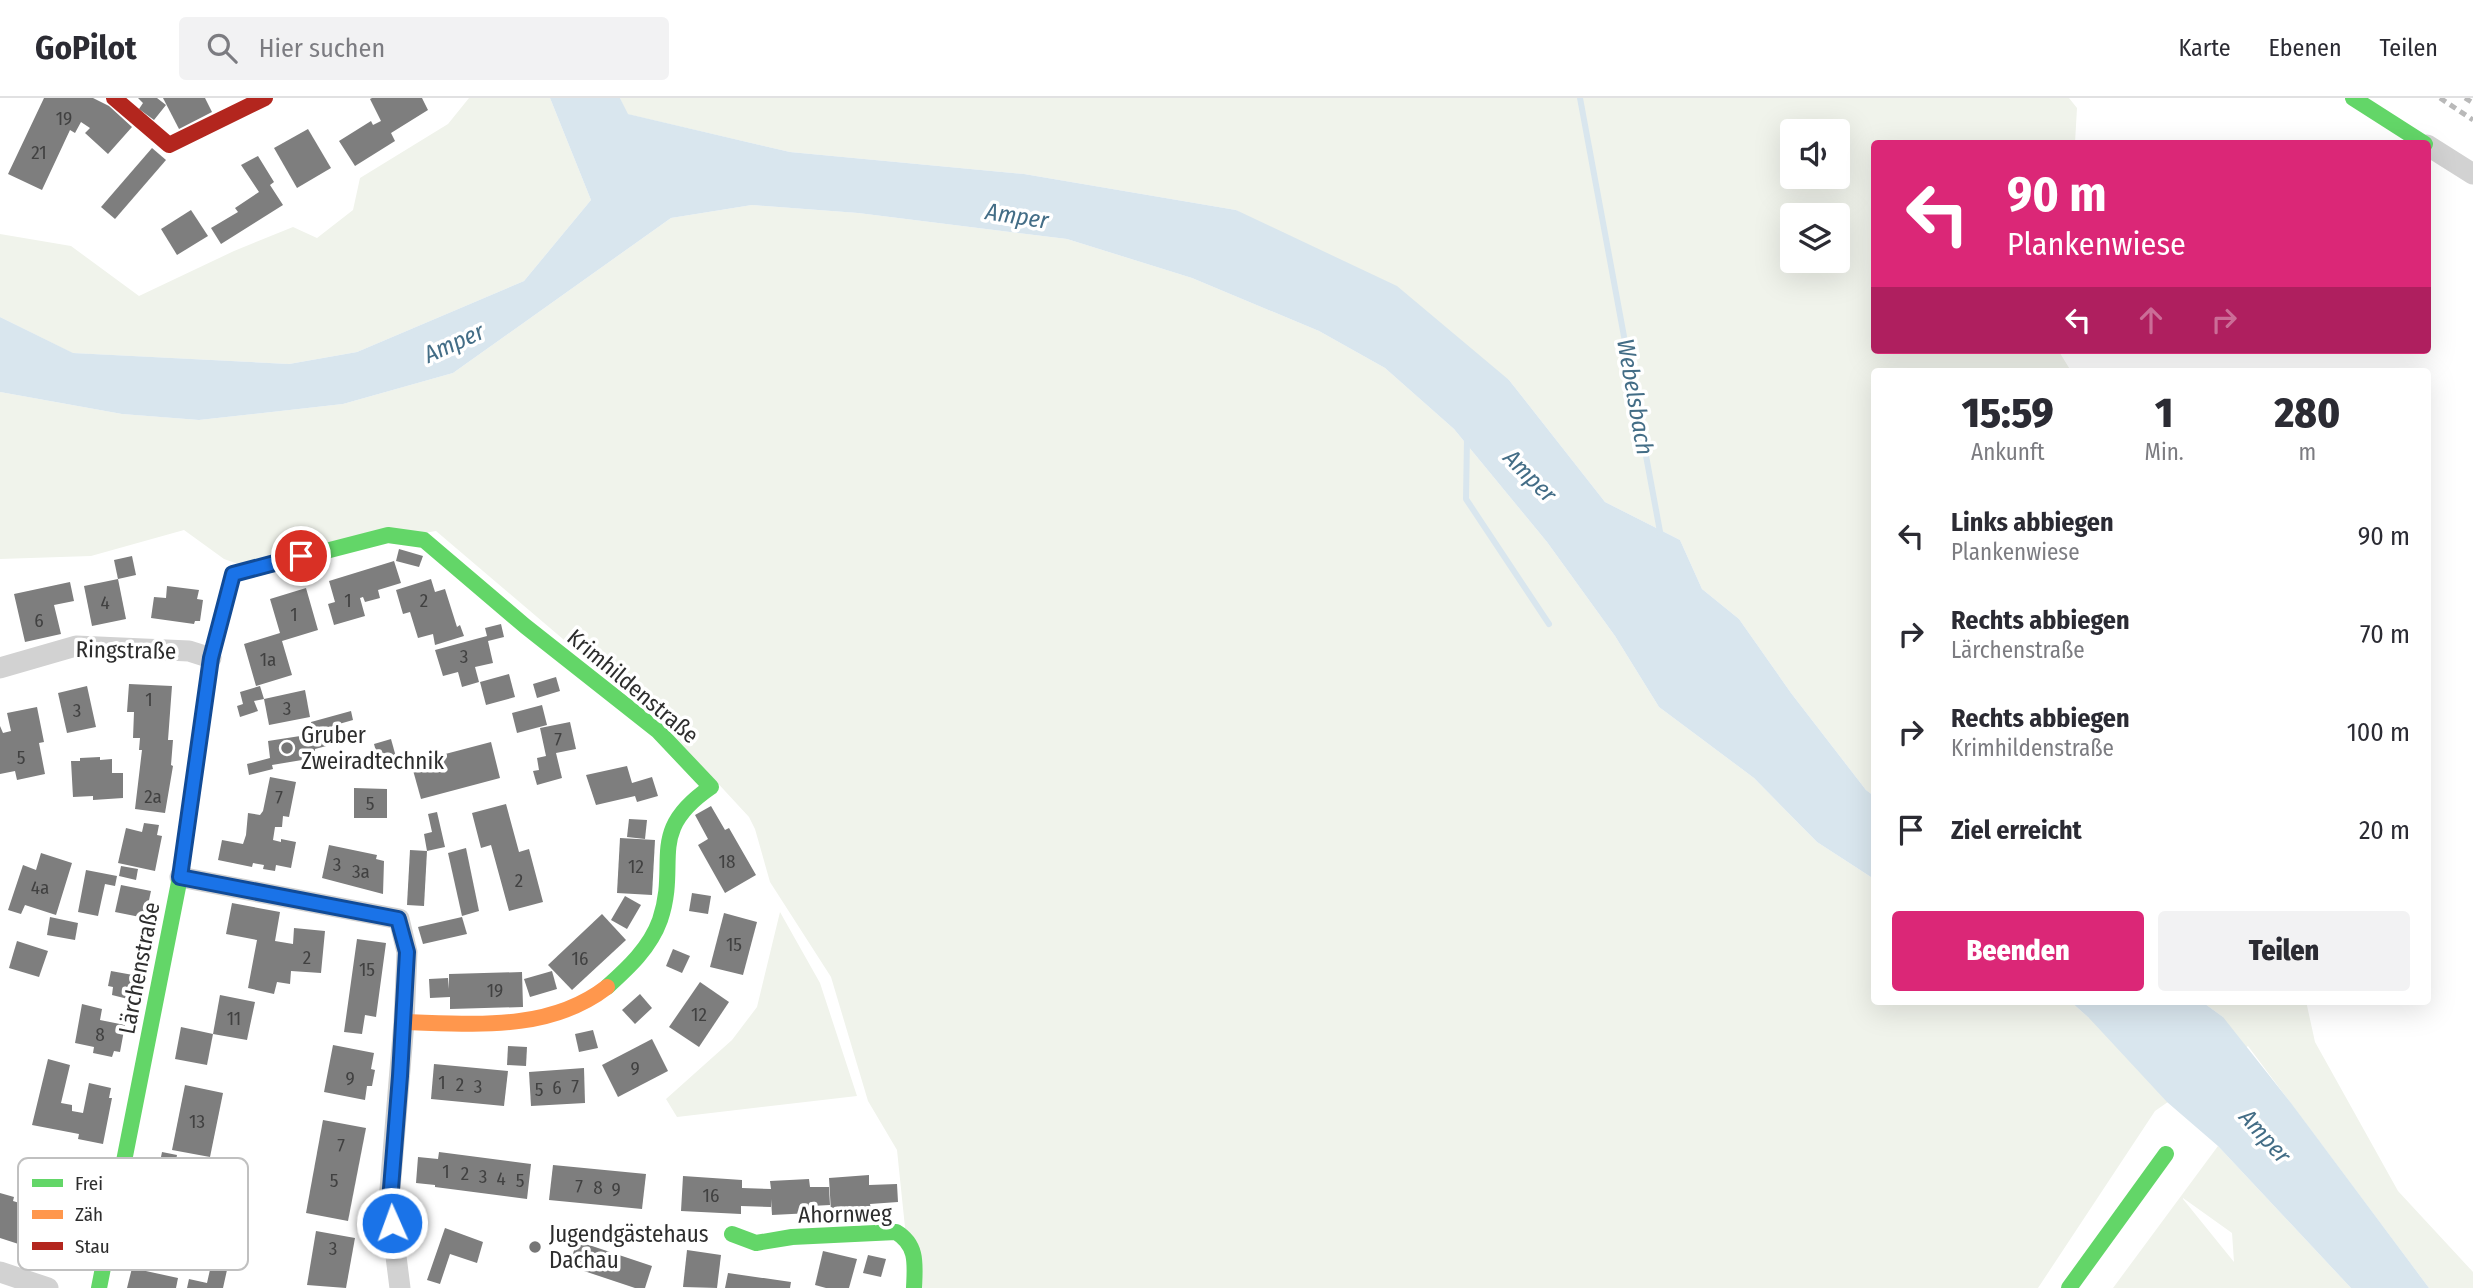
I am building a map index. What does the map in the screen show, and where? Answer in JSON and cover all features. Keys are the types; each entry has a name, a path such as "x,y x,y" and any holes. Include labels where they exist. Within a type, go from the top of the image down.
{"street":[{"path":"114,98 169,145 265,98"},
{"path":"2353,98 2420,140"},
{"path":"2431,147 2473,174"},
{"name":"Krimhildenstraße","path":"233,574 388,535 424,540 526,626 658,731 711,787 694,796 673,823 666,851 662,911 655,932 614,983 572,1010 531,1020 502,1023 404,1022"},
{"name":"Lärchenstraße","path":"125,1158 180,877 211,658 233,574"},
{"name":"Ringstraße","path":"0,668 76,646 189,651 211,658"},
{"path":"180,877 398,919 407,952 390,1201 400,1288"},
{"path":"2069,1288 2166,1154"},
{"name":"Ahornweg","path":"732,1234 756,1243 792,1237 896,1232 906,1237 914,1249 914,1288"},
{"name":"Lärchenstraße","path":"99,1288 103,1270"},
{"path":"0,1272 48,1288"}],"shaded area":[{"path":"469,98 550,98 591,200 524,281 357,352 289,364 72,353 0,317 0,234 71,246 139,296 234,251 293,227 317,238 353,210 360,178 448,124"},
{"path":"620,98 2069,98 2077,108 2075,140 1871,140 1871,354 2060,354 2069,368 1871,368 1871,794 1791,693 1739,619 1702,589 1680,540 1605,502 1509,380 1236,210 1024,174 790,152 627,114"},
{"path":"752,205 858,213 1067,239 1192,278 1319,331 1385,368 1454,429 1547,542 1615,636 1659,707 1754,778 1817,842 1871,877 1871,1005 2074,1005 2089,1018 2223,1017 2206,1005 2307,1005 2315,1042 2398,1191 2473,1272 2473,1288 2429,1288 2248,1046 2155,1111 2038,1288 914,1288 897,1150 868,1101 831,977 770,882 749,817 664,725 436,531 238,564 224,559 184,530 91,556 0,559 0,392 122,414 199,420 343,404 453,373 671,218"},
{"path":"780,912 820,983 857,1096 677,1117 666,1099 732,1040 757,1007"},
{"path":"2218,1146 2351,1288 2113,1288","holes":["2183,1198 2232,1233 2234,1262"]}],"water":[{"name":"Amper","path":"550,98 620,98 628,114 790,152 1024,174 1236,210 1397,286 1509,380 1605,502 1680,540 1702,589 1739,619 1791,693 1871,794 1871,877 1817,842 1754,778 1659,707 1615,636 1547,542 1454,429 1385,368 1319,331 1192,278 1067,239 858,213 752,205 671,218 453,373 343,404 199,420 122,414 0,392 0,317 73,353 289,364 357,352 524,281 591,200"},
{"name":"Amper","path":"2074,1005 2206,1005 2223,1017 2429,1288 2351,1288 2218,1146 2167,1102"}],"building":[{"path":"44,98 93,98 109,106 132,127 108,154 85,133 90,128 81,122 75,133 70,130 42,190 8,174"},
{"path":"138,98 157,98 166,105 154,120 139,109 143,103"},
{"path":"163,98 205,98 212,112 179,129"},
{"path":"422,98 428,110 391,133 395,141 355,166 339,141 371,121 373,125 381,121 370,99"},
{"path":"308,129 331,168 297,188 274,148"},
{"path":"152,148 166,160 115,219 101,207"},
{"path":"258,156 274,182 270,185 283,205 221,244 211,228 238,212 235,208 259,192 241,165"},
{"path":"191,210 208,236 177,255 161,229"},
{"path":"399,549 423,556 419,567 396,561"},
{"path":"132,556 136,575 118,579 114,560"},
{"path":"394,561 401,583 378,590 380,598 365,602 363,597 360,598 365,616 334,625 328,604 335,602 329,581"},
{"path":"118,579 126,619 92,626 84,586"},
{"path":"431,579 435,592 445,589 457,627 460,625 464,636 435,645 433,634 418,638 410,612 403,614 396,590"},
{"path":"70,582 74,601 54,605 61,634 25,642 14,594"},
{"path":"167,586 199,590 197,599 203,600 200,621 195,621 194,624 151,618 154,597 166,598"},
{"path":"306,588 318,630 282,641 292,675 256,686 244,644 280,633 270,599"},
{"path":"501,624 504,637 488,641 493,663 475,667 479,682 462,687 458,672 443,676 435,650 487,636 485,628"},
{"path":"509,674 515,697 486,705 480,682"},
{"path":"556,677 560,691 537,698 533,684"},
{"path":"129,684 172,686 168,740 173,740 173,766 165,813 135,809 142,750 139,750 140,738 133,738 134,712 127,712"},
{"path":"87,686 96,727 67,733 58,693"},
{"path":"260,686 264,699 254,701 258,711 240,717 237,706 243,704 240,692"},
{"path":"305,690 310,717 269,725 264,699"},
{"path":"542,705 547,725 517,733 512,713"},
{"path":"37,707 44,742 39,743 45,774 17,780 15,771 0,774 0,726 3,733 11,731 7,713"},
{"path":"351,711 353,720 332,726 334,744 315,751 301,752 302,760 272,765 273,769 249,775 247,764 270,758 268,741 313,734 311,722"},
{"path":"570,722 576,749 556,753 562,778 537,785 533,771 539,770 537,758 546,756 540,728"},
{"path":"391,739 396,757 379,762 374,744"},
{"path":"491,742 500,778 421,799 411,763"},
{"path":"100,757 100,760 112,759 112,773 123,773 123,798 93,800 93,796 73,797 71,761"},
{"path":"627,766 632,783 652,777 658,796 637,802 635,796 596,805 586,775"},
{"path":"270,777 296,782 289,817 283,816 282,827 275,827 273,840 296,842 291,868 276,865 275,871 263,869 264,865 253,863 252,867 218,860 222,840 243,844 248,813 260,815 263,811"},
{"path":"354,788 387,789 387,818 354,818"},
{"path":"506,804 519,852 529,849 543,902 509,911 491,845 481,848 472,813"},
{"path":"711,806 725,830 729,828 756,875 725,893 698,845 708,839 695,815"},
{"path":"437,812 445,847 427,851 424,834 432,832 428,814"},
{"path":"629,819 647,820 645,839 627,837"},
{"path":"144,823 159,825 157,835 162,836 155,871 118,863 126,828 142,832"},
{"path":"620,838 655,840 652,895 617,893"},
{"path":"329,845 377,855 376,859 384,861 383,894 322,878"},
{"path":"466,848 479,911 462,916 448,853"},
{"path":"410,850 427,851 424,906 407,905"},
{"path":"41,853 72,863 56,915 25,905 21,914 8,910 23,865 36,870"},
{"path":"121,866 138,869 136,880 119,876"},
{"path":"86,870 117,876 115,886 105,884 98,916 78,912"},
{"path":"121,885 151,891 145,918 115,912"},
{"path":"692,893 711,896 708,914 689,911"},
{"path":"625,896 641,905 627,929 611,920"},
{"path":"232,903 280,912 275,941 293,944 294,928 325,931 321,973 291,971 290,984 277,982 274,994 248,988 257,940 226,934"},
{"path":"724,913 757,922 743,975 710,967"},
{"path":"602,914 626,940 572,990 548,965"},
{"path":"50,917 78,923 75,940 47,935"},
{"path":"462,917 467,934 423,944 418,927"},
{"path":"357,939 386,943 376,1017 365,1015 362,1034 344,1032"},
{"path":"17,941 48,951 39,977 9,968"},
{"path":"673,949 690,956 682,973 666,966"},
{"path":"111,971 133,975 128,999 112,995 113,987 108,986"},
{"path":"552,971 557,989 530,997 524,979"},
{"path":"522,972 523,1007 450,1009 450,997 430,998 429,979 448,978 449,989 449,974"},
{"path":"700,982 729,1002 699,1047 669,1027"},
{"path":"640,994 652,1008 635,1024 622,1010"},
{"path":"220,995 255,1002 247,1040 213,1034"},
{"path":"82,1004 102,1009 100,1020 125,1025 120,1052 114,1051 112,1057 93,1053 94,1047 75,1043"},
{"path":"181,1027 213,1034 207,1065 175,1059"},
{"path":"593,1030 598,1048 579,1052 575,1034"},
{"path":"652,1039 668,1071 618,1097 602,1065"},
{"path":"333,1045 374,1053 372,1086 367,1086 365,1100 324,1092"},
{"path":"508,1046 527,1047 526,1066 507,1065"},
{"path":"48,1059 70,1065 61,1103 72,1105 72,1111 83,1113 89,1083 111,1088 109,1098 112,1098 103,1144 78,1139 79,1134 32,1125"},
{"path":"434,1064 508,1071 504,1106 431,1099"},
{"path":"584,1068 585,1103 531,1106 529,1072"},
{"path":"185,1085 223,1093 210,1157 172,1150"},
{"path":"323,1120 366,1128 348,1221 306,1213"},
{"path":"162,1152 177,1155 176,1158 161,1158"},
{"path":"439,1152 531,1164 527,1199 416,1183 418,1157 438,1159"},
{"path":"553,1165 646,1174 642,1209 549,1200"},
{"path":"869,1175 869,1185 897,1184 898,1202 870,1204 871,1209 831,1212 829,1178"},
{"path":"683,1176 742,1180 742,1188 771,1189 770,1181 809,1179 810,1187 829,1187 830,1205 811,1206 811,1213 772,1215 771,1199 771,1207 741,1206 741,1214 681,1211"},
{"path":"0,1193 14,1197 13,1201 18,1203 18,1244 0,1238"},
{"path":"445,1228 483,1242 477,1263 450,1254 440,1284 427,1280"},
{"path":"316,1231 355,1238 346,1288 307,1285"},
{"path":"577,1241 652,1266 645,1288 635,1288 569,1266"},
{"path":"687,1250 721,1255 717,1288 683,1287"},
{"path":"823,1251 857,1259 849,1288 815,1285"},
{"path":"868,1255 886,1259 881,1277 863,1273"},
{"path":"132,1270 178,1278 176,1288 127,1288"},
{"path":"210,1270 227,1270 223,1288 187,1288 189,1279 207,1283"},
{"path":"728,1273 791,1282 790,1288 725,1288"}],"waterway":[{"name":"Webelsbach","path":"1580,98 1661,537"},
{"path":"1467,438 1466,499 1549,624"}],"railway":[{"path":"2440,98 2473,120"},
{"path":"2465,98 2473,103"}],"traffic: fast":[{"path":"2353,98 2419,140"},
{"path":"322,552 388,535 424,540 525,626 658,731 711,787 691,803 678,818 671,833 665,899 656,930 638,957 607,987"},
{"path":"125,1158 180,877 192,794"},
{"path":"2069,1288 2166,1154"},
{"path":"732,1234 756,1243 792,1237 896,1232 912,1249 915,1264 914,1288"},
{"path":"99,1288 103,1270"}],"traffic: slow":[{"path":"192,794 211,658 233,574 322,552"},
{"path":"404,1022 483,1024 535,1018 561,1012 584,1002 607,987"}],"traffic: jam":[{"path":"114,98 169,145 265,98"}],"place":[{"name":"Gruber Zweiradtechnik","path":"287,748"},
{"name":"Jugendgästehaus Dachau","path":"535,1247"}],"route":[{"path":"301,556 233,574 211,658 180,877 398,919 407,952 390,1201 392,1223"}]}
